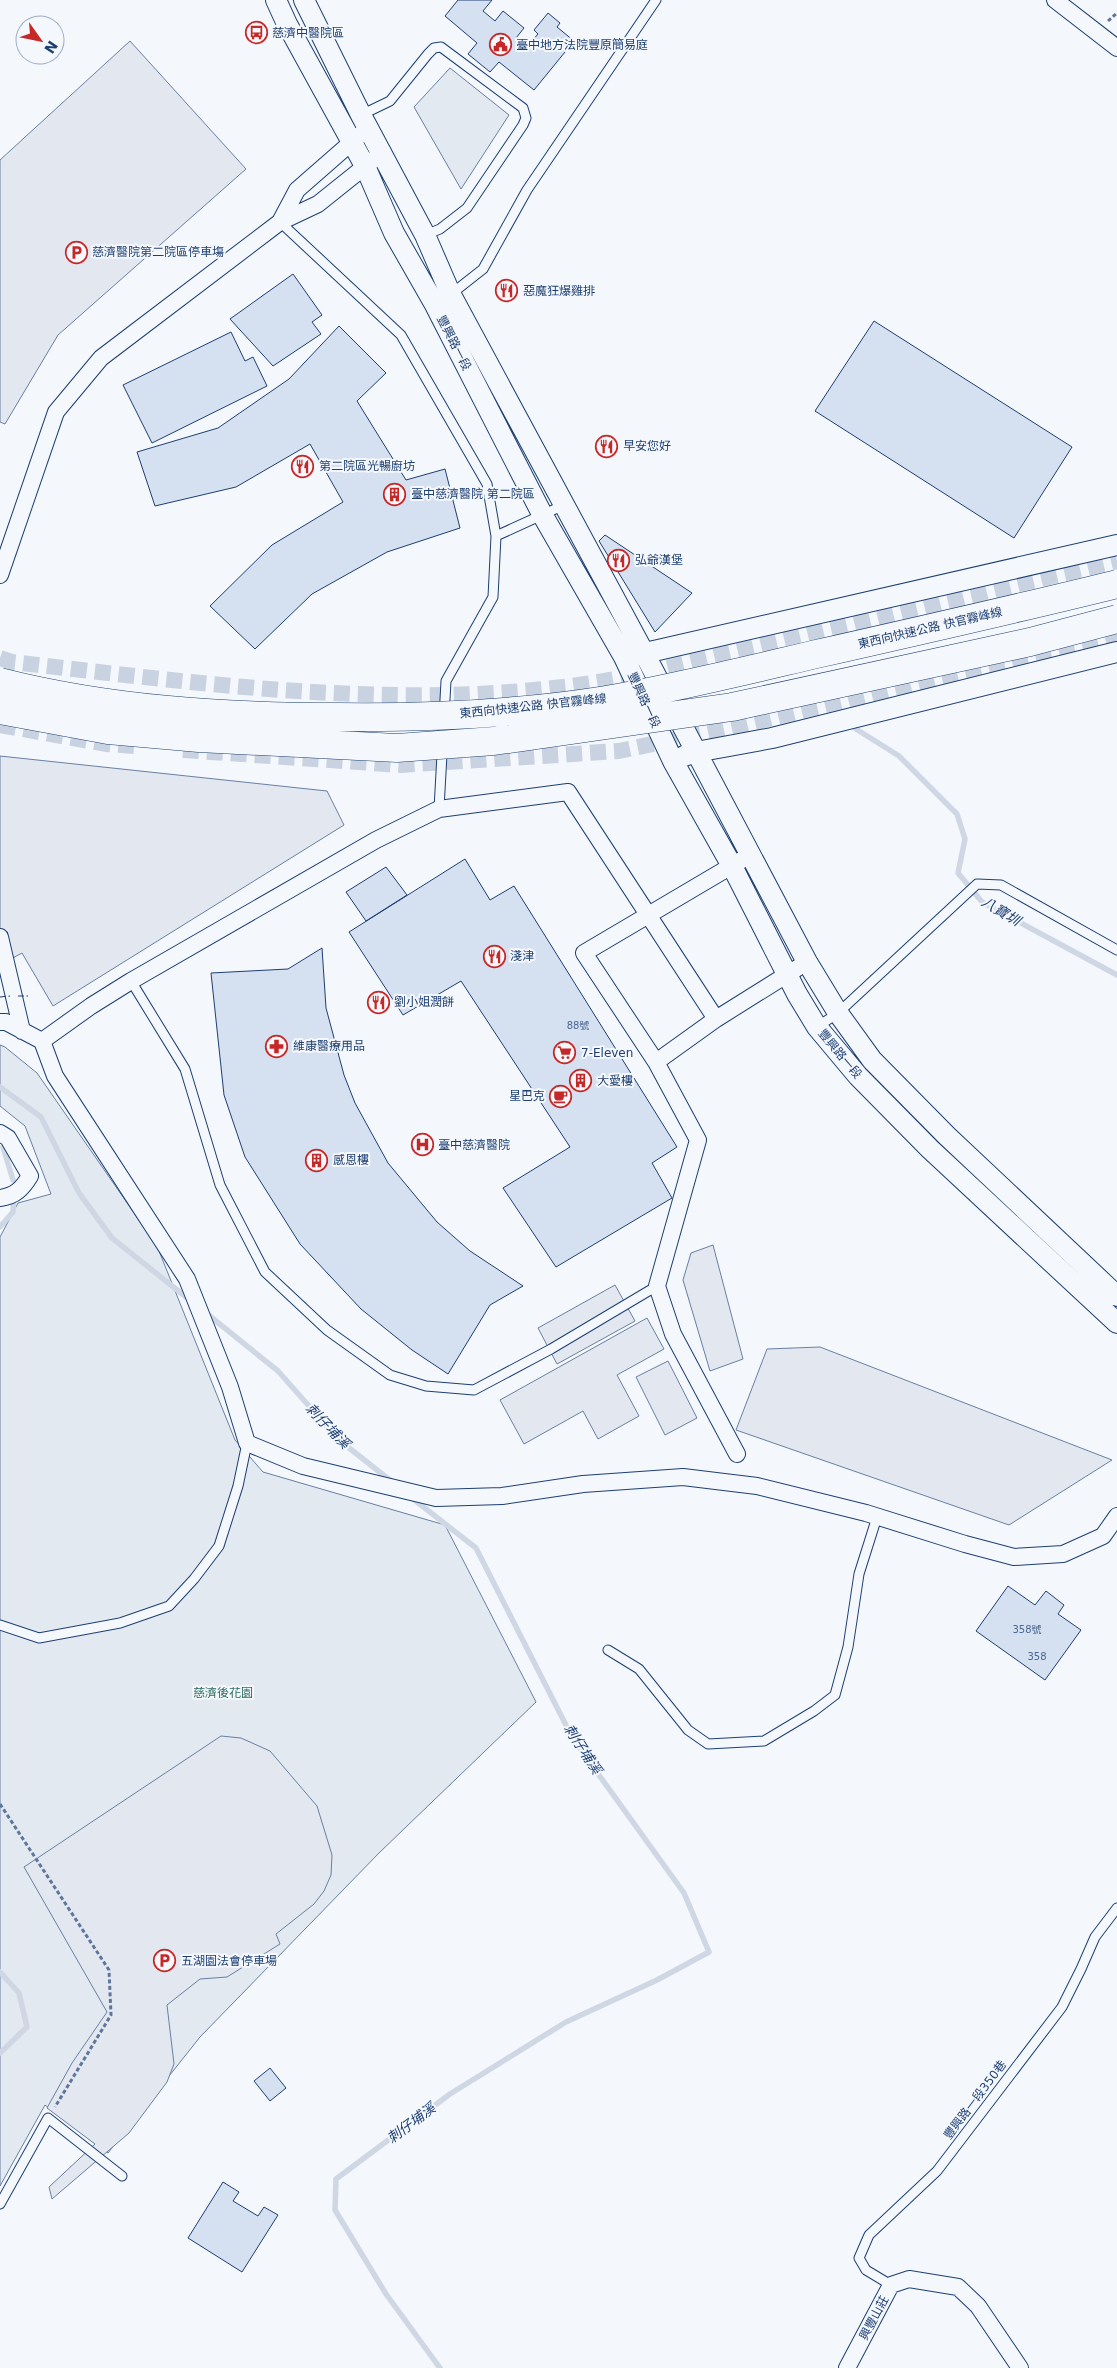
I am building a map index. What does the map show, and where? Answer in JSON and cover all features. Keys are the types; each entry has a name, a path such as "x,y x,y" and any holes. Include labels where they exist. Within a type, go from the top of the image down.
{"highway":[{"name":"東西向快速公路 快官霧峰線","path":"0,682 112,704 200,713 394,718 490,713 606,700 742,671 1117,584"},
{"path":"0,710 108,730 199,738 397,748 494,741 732,707 1030,642 1117,619"}],"street":[{"name":"豐興路一段","path":"276,0 365,166 394,233 443,299 564,505 807,962 838,1013 872,1060 946,1136 1117,1296"},
{"name":"豐興路一段","path":"304,0 425,235 443,299 542,514 624,657 673,761 732,866 817,1027 858,1076 930,1149 1117,1323"},
{"path":"1055,0 1117,48"},
{"path":"280,222 297,190 351,143 365,121"},
{"path":"0,575 56,412 77,384 101,358 280,222 318,204 383,152"},
{"path":"624,657 1117,545"},
{"path":"673,761 696,752 772,738 1117,652"},
{"path":"42,1042 91,1006 131,981 376,840 439,809 568,792 716,1019"},
{"path":"737,1454 672,1334 658,1286 698,1140 656,1062 584,953 750,855"},
{"path":"0,937 22,1031"},
{"path":"656,1062 716,1019 807,962"},
{"path":"0,1022 6,1022 42,1042 55,1076 187,1278 230,1387 247,1443 303,1466 436,1498 502,1496 583,1484 683,1477 757,1486 877,1517 965,1544 1014,1556 1063,1554 1103,1536 1117,1516"},
{"path":"0,1133 8,1138 30,1176 23,1188 10,1197 0,1198"},
{"name":"興豐山莊","path":"847,2368 891,2285 909,2279 958,2287 978,2306 1020,2368"}],"lane":[{"path":"443,299 483,268 528,190 656,0"},
{"path":"365,121 390,101 434,48 441,47 523,108 526,118 523,124 467,208 440,229 425,235"},
{"path":"280,222 401,335 487,484 496,536 493,597 446,681 439,809"},
{"path":"496,536 564,505"},
{"path":"817,1027 838,1013 977,884 1001,885 1117,950"},
{"path":"131,981 185,1069 220,1185 265,1272 327,1330 390,1375 426,1386 474,1390 551,1349 658,1286"},
{"path":"169,1042 178,1036"},
{"path":"0,1626 39,1638 120,1623 169,1606 194,1579 219,1546 238,1486 247,1443"},
{"path":"608,1650 639,1669 688,1730 708,1744 764,1741 814,1711 835,1695 848,1647 860,1574 877,1517"},
{"name":"豐興路一段350巷","path":"891,2285 866,2270 859,2258 869,2235 937,2171 1056,2015 1082,1969 1095,1937 1117,1908"},
{"path":"0,2204 48,2118 122,2176"}],"path":[{"path":"0,1804 109,1970 112,2014 48,2118"}],"green space":[{"path":"450,68 509,115 461,189 414,107"},
{"name":"慈濟後花園","path":"0,1045 37,1073 157,1246 235,1440 263,1472 445,1525 536,1702 379,1853 200,2037 108,2153 45,2105 0,2186 0,1237 18,1203 51,1194 25,1126 0,1106"}],"shaded area":[{"name":"慈濟醫院第二院區停車塲","path":"130,41 246,169 58,335 5,424 0,422 0,160"},
{"path":"0,756 327,791 344,825 53,1006 22,953 0,965"},
{"path":"713,1245 743,1359 710,1371 683,1280 691,1253"},
{"path":"615,1285 635,1321 557,1364 538,1328"},
{"path":"647,1318 664,1349 617,1375 639,1416 598,1439 583,1411 524,1444 500,1400"},
{"path":"820,1347 1112,1460 1009,1525 736,1430 767,1349"},
{"path":"668,1361 697,1418 665,1435 636,1377"},
{"name":"五湖園法會停車場","path":"221,1736 241,1738 270,1751 317,1806 332,1855 331,1875 324,1891 314,1904 276,1934 280,1944 227,1977 200,1979 167,2005 174,2064 167,2082 129,2133 52,2199 49,2187 95,2144 47,2108 72,2063 107,2012 24,1867"}],"building":[{"name":"臺中地方法院豐原簡易庭","path":"458,0 492,0 483,11 495,21 503,11 524,28 516,38 527,47 538,34 534,30 548,13 560,23 557,27 574,41 534,90 499,62 490,72 468,54 477,43 445,16"},
{"path":"293,274 322,315 312,322 321,334 273,366 230,319"},
{"path":"874,321 1072,447 1014,538 815,411"},
{"name":"臺中慈濟醫院 第二院區","path":"339,326 386,373 357,401 406,480 445,469 460,528 387,552 312,594 255,649 210,606 272,545 343,502 310,444 236,487 155,506 137,452 218,428 289,379"},
{"path":"231,332 245,361 253,357 267,386 152,443 123,385"},
{"path":"605,535 692,593 655,632 599,541"},
{"name":"大愛樓","path":"465,859 490,900 514,886 677,1147 652,1163 672,1198 556,1267 503,1188 570,1147 461,981 403,1015 349,932"},
{"path":"386,867 407,895 366,921 346,892"},
{"name":"感恩樓","path":"322,948 326,1008 344,1075 355,1103 388,1163 437,1222 470,1251 523,1286 490,1305 448,1374 412,1350 361,1309 300,1244 245,1157 224,1095 211,973 288,969"},
{"path":"1008,1586 1035,1605 1046,1591 1064,1605 1058,1614 1081,1630 1045,1680 976,1631"},
{"path":"270,2068 286,2088 270,2101 254,2081"},
{"path":"223,2182 239,2192 233,2201 258,2216 264,2207 278,2215 242,2272 188,2238"}],"waterway":[{"name":"八寶圳","path":"856,729 899,756 957,814 965,839 958,873 982,902 1117,975"},
{"name":"刺仔埔溪","path":"0,1087 41,1117 79,1193 112,1238 191,1301"},
{"path":"3,1147 13,1180"},
{"path":"0,1227 13,1212 14,1197"},
{"name":"刺仔埔溪","path":"206,1313 278,1371 339,1440 391,1481"},
{"name":"刺仔埔溪","path":"412,1498 476,1548 573,1739 684,1893 709,1952 657,1980 566,2022 450,2094 336,2179 335,2210 386,2294 440,2368"},
{"path":"0,1972 19,1993 27,2027 0,2053"}],"tunnel":[{"path":"0,658 12,662 168,680 327,693 486,694 564,687 641,674 1117,561"},
{"path":"183,750 401,765 619,751 735,727 1117,634"},
{"path":"0,725 106,744 134,746"}],"fence":[{"path":"0,997 10,996"},
{"path":"18,996 28,996"}],"place":[{"name":"慈濟中醫院區","path":"256,33"},
{"name":"臺中地方法院豐原簡易庭","path":"500,45"},
{"name":"慈濟醫院第二院區停車塲","path":"76,252"},
{"name":"惡魔狂爆雞排","path":"507,291"},
{"name":"早安您好","path":"607,446"},
{"name":"第二院區光暢廚坊","path":"303,466"},
{"name":"臺中慈濟醫院 第二院區","path":"395,494"},
{"name":"弘爺漢堡","path":"619,560"},
{"name":"淺津","path":"494,956"},
{"name":"劉小姐潤餅","path":"378,1002"},
{"name":"維康醫療用品","path":"277,1046"},
{"name":"7-Eleven","path":"565,1053"},
{"name":"大愛樓","path":"581,1081"},
{"name":"星巴克","path":"561,1096"},
{"name":"臺中慈濟醫院","path":"422,1145"},
{"name":"感恩樓","path":"317,1160"},
{"name":"五湖園法會停車場","path":"165,1961"}]}
